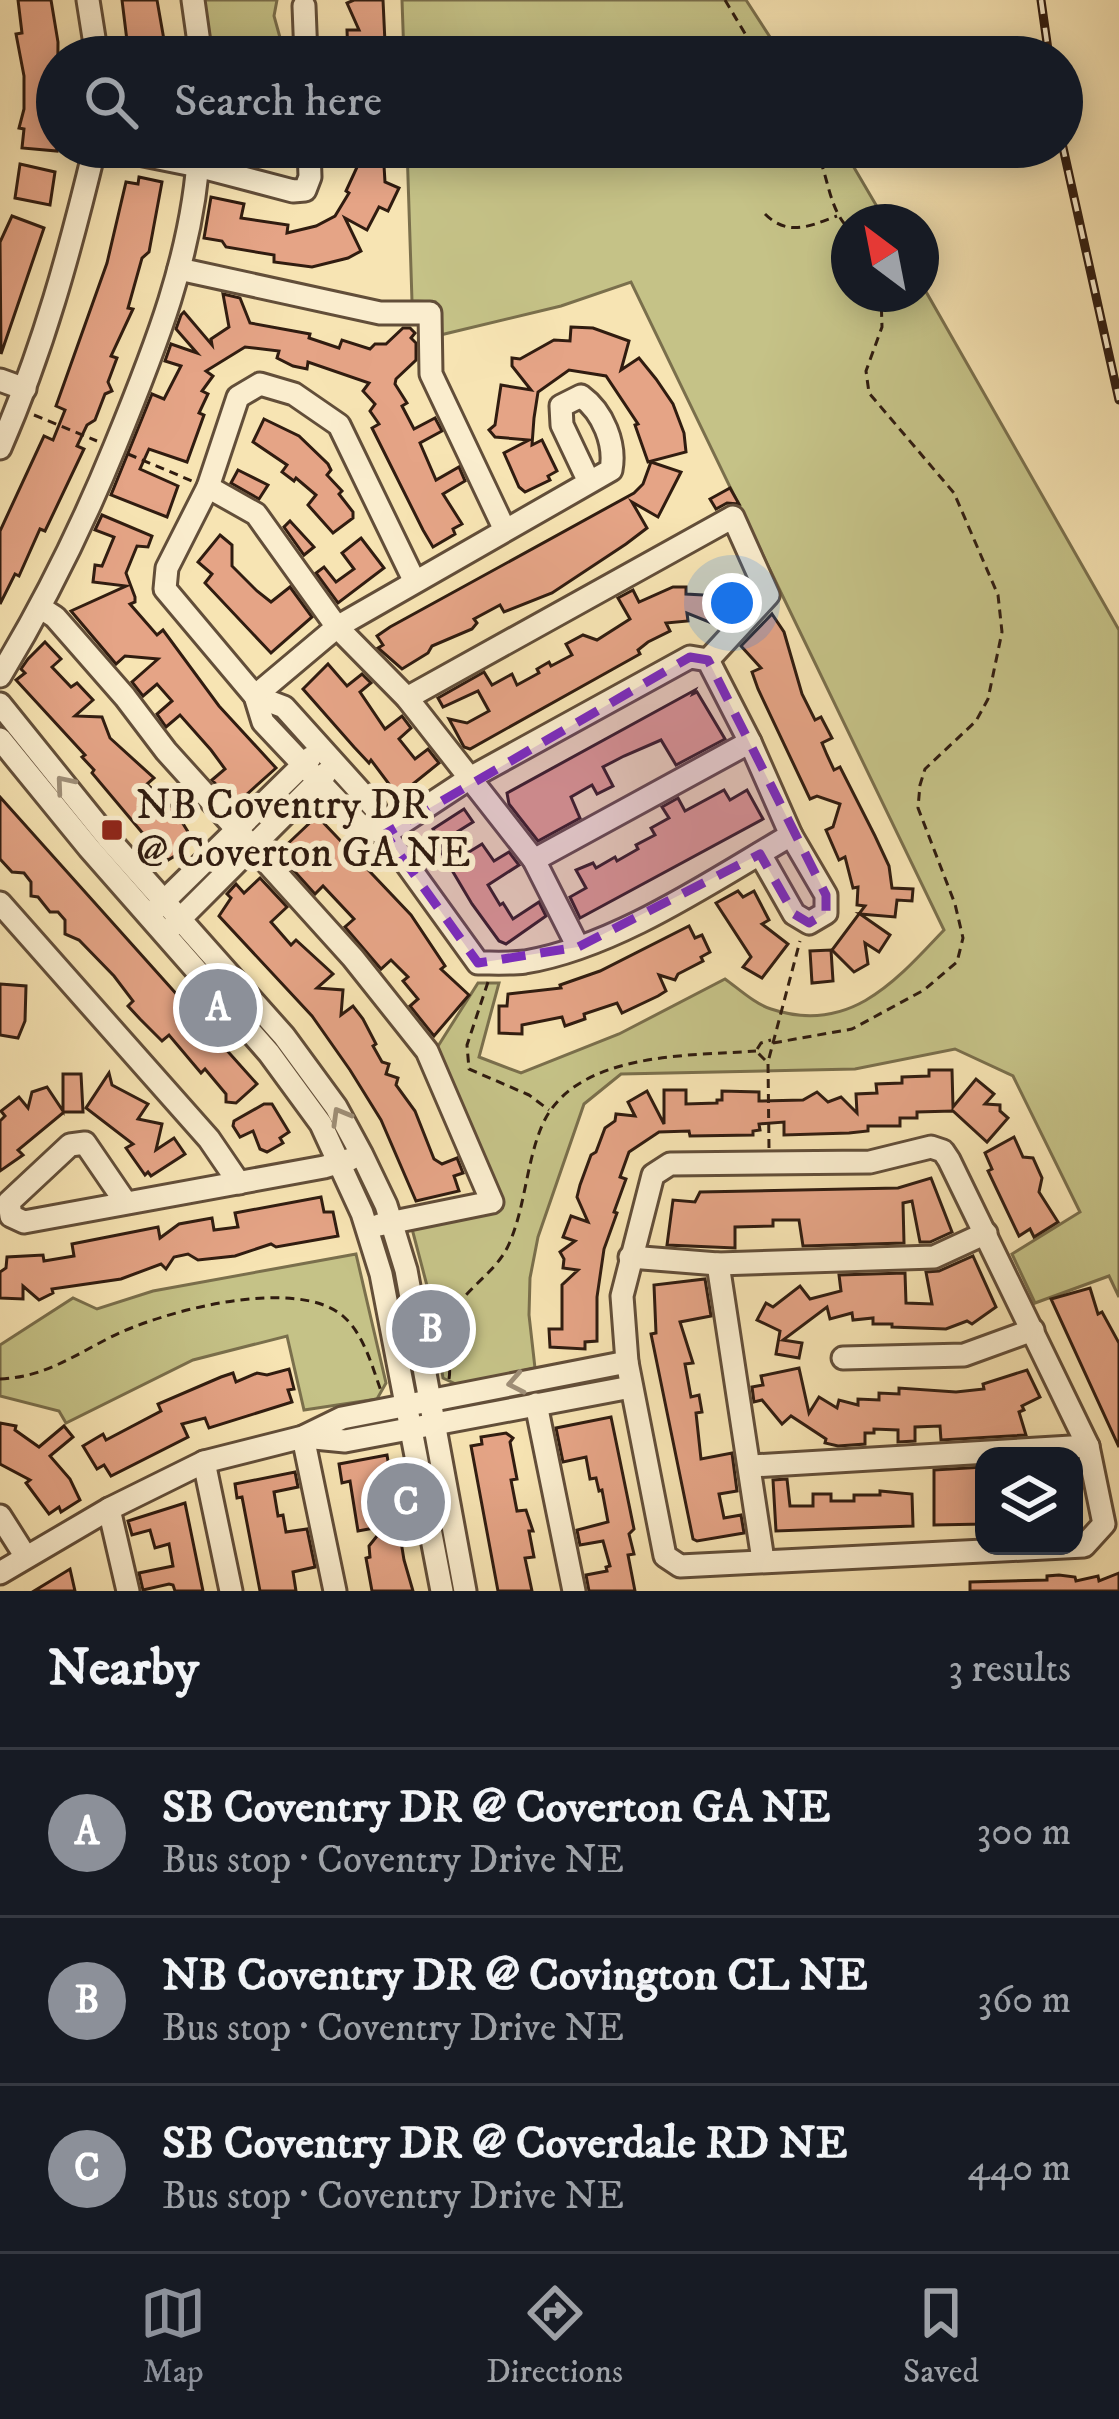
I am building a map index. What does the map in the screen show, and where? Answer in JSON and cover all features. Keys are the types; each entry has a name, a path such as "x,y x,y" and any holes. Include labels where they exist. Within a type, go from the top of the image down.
{"street":[{"path":"88,0 94,36"},
{"path":"193,0 198,36"},
{"path":"304,6 305,36"},
{"path":"0,448 64,277 93,168"},
{"path":"0,676 72,548 143,380 178,269 197,168"},
{"path":"231,168 293,191 305,190 310,168"},
{"path":"178,269 380,313 430,313 431,374 504,528"},
{"path":"0,380 25,389"},
{"path":"414,580 339,425 294,394 260,384 238,397 208,487 167,568 165,590 255,696 284,707 359,824 385,834 478,963 524,962 578,947 649,916 791,836"},
{"path":"255,696 338,627 589,482"},
{"path":"208,487 256,514 338,627 407,698 534,860 578,947"},
{"path":"407,698 733,517 768,595 708,660"},
{"path":"40,608 56,617 235,829 353,958 427,1051 492,1202 367,1228"},
{"path":"385,834 470,778 690,657 708,660"},
{"path":"708,660 791,836 826,895 826,913 808,923 794,914 760,854"},
{"path":"0,704 321,1124 367,1228 381,1274 442,1591"},
{"path":"0,739 165,917 284,1036 336,1107 391,1222 406,1270 465,1591"},
{"path":"534,860 750,742"},
{"path":"165,917 235,829 319,764"},
{"path":"165,917 251,847 319,764"},
{"path":"0,903 208,1138 239,1183"},
{"path":"126,1203 85,1143 70,1145 9,1202 11,1216 24,1222 239,1183 340,1163 362,1155"},
{"path":"931,1147 943,1151 1088,1446 1104,1524 1084,1546 680,1566 665,1556 626,1362 622,1296 630,1257 653,1175 670,1164 770,1163 870,1162 931,1147"},
{"path":"630,1257 718,1264 934,1257 986,1233"},
{"path":"718,1264 763,1560"},
{"path":"843,1358 964,1355 1033,1330"},
{"path":"0,1573 109,1509 204,1462 303,1437 342,1418 626,1362"},
{"path":"303,1437 345,1441 631,1387"},
{"path":"536,1404 574,1591"},
{"path":"303,1437 335,1591"},
{"path":"752,1466 1088,1446"},
{"path":"204,1462 231,1591"},
{"path":"109,1509 128,1591"},
{"path":"0,1516 26,1557"}],"path":[{"path":"725,0 746,36"},
{"path":"822,168 835,204"},
{"path":"765,214 792,230 831,218"},
{"path":"756,1052 761,1043 852,1029 924,990 957,962 963,938 956,904 918,808 920,785 926,770 976,721 988,699 1002,632 998,595 954,493 868,393 866,370 882,327 882,312"},
{"path":"770,1163 768,1061 808,923"},
{"path":"492,963 465,1061 474,1073 529,1095 550,1111"},
{"path":"448,1384 446,1332 451,1315 500,1262 511,1240 537,1141 550,1111 602,1072 624,1064 756,1052 768,1061"},
{"path":"0,1379 56,1369 114,1335 198,1308 259,1298 308,1298 345,1318 362,1342 383,1397"}],"highlighted area":[{"path":"690,657 708,660 826,895 826,913 809,923 794,914 760,854 578,947 478,963 385,834"}],"shaded area":[{"path":"201,0 277,0 274,16 280,36 206,36"},
{"path":"402,0 746,0 769,36 403,36"},
{"path":"408,168 854,168 875,204 831,204 831,312 938,312 1119,630 1119,1297 1109,1276 1035,1303 1012,1254 1080,1212 1013,1076 955,1049 855,1069 621,1074 584,1104 538,1237 529,1315 535,1368 458,1385 443,1378 430,1297 411,1225 502,1208 433,1054 478,983 499,983 479,1057 521,1073 619,1034 725,979 771,1009 824,1015 847,1009 888,985 944,930 631,282 561,306 436,336 435,302 412,301"},
{"path":"356,1254 386,1383 377,1399 304,1410 287,1336 193,1360 66,1423 59,1411 0,1396 0,1345 73,1298 97,1309 153,1291"}],"building":[{"path":"18,0 51,0 57,36 36,36 36,149 22,148 24,129 19,128 24,76 16,34 22,33"},
{"path":"122,0 157,0 163,36 126,36"},
{"path":"383,0 385,36 347,36 347,30 359,30 347,3"},
{"path":"20,164 55,172 50,205 15,198"},
{"path":"357,168 384,168 385,182 399,188 388,211 379,207 367,230 345,218 361,251 348,258 312,267 274,262 274,255 204,238 211,197 244,204 241,218 288,225 287,233 335,216"},
{"path":"139,177 162,182 149,252 142,258 128,308 133,309 111,356 117,358 108,382 112,391 105,394 95,420 87,425 77,446 84,449 45,531 40,529 0,604 0,531 44,436 53,440 65,410 56,406 107,263 126,182 138,184"},
{"path":"12,216 44,228 1,354 0,242"},
{"path":"223,294 240,298 250,323 310,334 309,338 339,348 342,340 370,349 386,344 403,328 415,333 411,338 416,343 416,360 395,384 407,403 402,406 414,429 435,418 442,431 420,443 436,480 459,467 465,481 443,494 462,524 453,529 455,534 433,547 423,530 372,428 379,424 370,411 375,404 363,391 369,383 308,362 307,369 293,366 277,358 279,351 245,347 206,371 213,376 202,391 208,394 199,413 204,415 187,462 149,449 140,469 178,486 167,517 111,495 152,394 164,399 181,366 165,361 171,344 197,353 176,329 181,315 184,312 212,345 211,339 229,327"},
{"path":"571,327 593,328 629,341 621,370 639,358 656,379 673,404 686,452 648,462 638,424 606,376 569,370 538,392 534,418 532,445 542,440 557,471 548,476 550,480 525,492 504,453 529,440 495,437 489,430 495,425 501,385 531,390 512,366 512,358 520,359 554,340 570,341"},
{"path":"264,419 299,436 328,464 327,475 353,512 353,518 333,533 308,505 316,495 282,472 287,465 253,442"},
{"path":"651,462 681,472 658,517 632,502 647,528 626,544 552,593 504,612 500,605 474,619 477,623 472,629 432,646 402,669 378,648 383,645 377,636 390,627 634,493"},
{"path":"238,470 268,485 259,499 231,483"},
{"path":"730,488 739,504 716,509 710,499"},
{"path":"102,515 152,536 148,547 137,546 126,573 135,597 130,604 157,635 163,630 219,706 276,768 235,805 212,780 225,769 211,750 180,715 166,727 157,714 172,701 157,684 143,696 132,682 158,659 125,656 116,664 71,611 126,586 93,582 95,565 102,566 114,537 95,530"},
{"path":"290,521 314,547 304,555 284,527"},
{"path":"220,535 232,545 232,566 257,591 271,602 290,587 312,617 271,653 205,583 212,574 198,562"},
{"path":"361,538 384,568 338,603 316,573 324,567 336,582 354,569 342,553"},
{"path":"728,579 743,585 733,611 719,626 687,613 688,621 666,623 670,631 648,642 638,650 640,654 470,749 464,747 449,719 467,723 489,711 478,691 443,707 438,698 484,672 492,685 512,674 517,685 549,662 551,666 572,655 566,644 583,635 597,640 630,619 618,598 633,590 639,602 673,587 686,587 686,594 721,596"},
{"path":"772,614 784,632 802,694 815,720 821,717 832,738 822,743 827,755 834,770 840,767 875,836 889,866 892,888 913,889 912,901 897,900 895,917 860,914 890,935 879,952 865,943 868,964 854,972 832,950 865,906 857,905 858,887 853,888 845,857 839,860 826,830 833,827 840,804 817,796 810,799 758,689 752,672 761,668 741,646"},
{"path":"45,642 61,659 52,667 71,687 77,683 93,700 75,716 102,717 110,738 154,778 147,784 185,819 182,822 193,840 168,860 92,773 85,755 16,680"},
{"path":"328,664 347,686 362,674 371,683 360,692 385,729 402,716 411,728 399,739 415,759 428,749 439,763 398,796 371,760 369,763 303,689"},
{"path":"695,690 693,694 697,692 725,739 676,765 661,740 603,767 613,786 597,794 592,785 571,797 580,818 538,841 509,804 507,793"},
{"path":"724,790 730,800 747,790 763,819 580,918 570,897 586,888 576,870 593,863 596,868 615,857 617,861 638,849 636,845 655,835 651,828 669,818 662,807 678,798 685,811"},
{"path":"0,797 257,1084 236,1103 226,1102 226,1094 205,1069 201,1073 169,1035 162,1041 140,1019 114,976 79,940 65,934 65,920 58,912 50,912 38,897 31,896 31,882 24,873 12,872 0,859"},
{"path":"464,809 473,822 457,832 469,852 482,844 494,861 509,852 519,865 488,885 500,905 513,919 539,902 546,916 506,944 472,904 433,829"},
{"path":"317,816 411,915 445,966 441,969 469,995 434,1036 410,1006 418,999 403,981 408,977 391,960 381,969 345,927 354,919 323,886 315,894 278,853"},
{"path":"260,878 287,907 271,922 291,945 296,940 333,974 317,988 343,990 341,1015 353,1006 363,1019 382,1062 389,1064 386,1074 398,1078 396,1085 415,1111 434,1159 442,1164 457,1158 463,1173 454,1176 459,1191 416,1201 381,1120 350,1070 312,1016 219,916 236,884 244,893"},
{"path":"738,891 743,897 754,891 769,920 762,924 788,944 762,978 743,967 751,957 716,903"},
{"path":"689,926 695,938 702,935 710,952 675,980 659,975 666,991 658,996 622,1013 617,1003 565,1026 562,1017 522,1025 522,1034 499,1033 499,1006 507,1006 508,994 561,988"},
{"path":"831,950 833,981 812,983 810,951"},
{"path":"0,984 26,986 25,1021 18,1038 0,1035"},
{"path":"929,1070 952,1070 953,1107 976,1079 994,1094 985,1104 1000,1105 1008,1118 987,1142 953,1111 917,1112 917,1118 900,1118 900,1126 868,1126 868,1131 849,1133 784,1135 784,1122 759,1124 760,1130 753,1135 659,1132 629,1152 620,1177 626,1179 604,1249 597,1341 585,1342 585,1349 550,1347 549,1329 562,1329 562,1285 578,1270 563,1268 560,1252 575,1241 563,1237 571,1216 588,1222 577,1197 580,1185 591,1155 616,1114 635,1116 628,1102 647,1091 664,1124 664,1090 686,1090 686,1104 717,1103 722,1091 759,1092 759,1101 803,1100 817,1092 828,1102 841,1097 857,1113 856,1094 877,1093 876,1084 902,1083 902,1077 929,1076"},
{"path":"109,1073 112,1085 148,1104 138,1119 162,1124 156,1150 174,1138 185,1154 151,1176 145,1175 126,1148 133,1144 86,1108"},
{"path":"63,1074 81,1074 83,1112 64,1112 18,1150 23,1155 0,1171 0,1121 5,1116 1,1111 19,1097 28,1108 32,1092 47,1087 63,1111"},
{"path":"264,1104 272,1104 289,1132 280,1138 283,1143 267,1152 260,1149 253,1131 240,1137 233,1126"},
{"path":"1014,1137 1023,1157 1033,1158 1042,1178 1039,1192 1058,1222 1034,1237 1030,1229 1019,1236 988,1171 992,1169 985,1153"},
{"path":"931,1178 952,1232 930,1242 920,1242 912,1201 903,1203 904,1243 803,1246 799,1220 773,1220 773,1226 735,1227 735,1248 667,1245 673,1200 695,1202 700,1192 898,1188"},
{"path":"321,1197 324,1212 333,1212 338,1236 271,1244 235,1256 198,1260 188,1254 174,1257 166,1269 161,1264 121,1279 52,1289 53,1293 39,1300 23,1286 23,1299 0,1298 0,1272 6,1268 7,1257 43,1255 44,1261 74,1256 72,1244 158,1227 160,1238 179,1224 212,1218 214,1230 238,1227 235,1213"},
{"path":"973,1256 996,1307 972,1324 967,1321 946,1329 892,1327 873,1324 873,1318 853,1320 852,1313 830,1319 827,1307 783,1340 802,1343 799,1358 776,1354 780,1331 757,1320 766,1303 773,1307 800,1286 810,1299 841,1291 839,1275 905,1273 906,1303 932,1304 926,1272"},
{"path":"705,1279 711,1316 680,1322 693,1363 685,1364 691,1397 699,1395 702,1412 696,1413 701,1459 732,1453 737,1491 719,1494 724,1518 741,1515 744,1533 697,1541 651,1334 656,1333 654,1285"},
{"path":"1090,1288 1098,1314 1102,1312 1119,1343 1119,1447 1051,1299"},
{"path":"799,1368 809,1413 819,1397 837,1408 839,1400 858,1405 858,1399 879,1400 879,1393 899,1394 899,1388 984,1389 983,1384 1027,1370 1040,1397 1019,1412 1026,1435 941,1440 940,1426 915,1427 915,1441 898,1442 898,1430 874,1429 874,1433 865,1433 865,1444 838,1446 825,1443 826,1439 791,1416 782,1424 762,1400 754,1402 752,1387 763,1385 761,1376"},
{"path":"289,1369 292,1402 209,1428 205,1418 182,1424 188,1437 111,1476 104,1465 97,1469 83,1446 103,1434 106,1440 161,1411 158,1404 221,1377 233,1373 236,1382 257,1373"},
{"path":"611,1417 634,1529 629,1534 634,1554 628,1555 635,1591 589,1591 586,1575 607,1571 610,1566 603,1541 580,1545 577,1530 608,1522 602,1490 596,1478 590,1479 586,1457 563,1462 556,1428"},
{"path":"0,1423 16,1426 15,1430 39,1447 64,1426 73,1437 50,1456 80,1500 49,1514 26,1483 30,1480 0,1464"},
{"path":"506,1433 513,1438 517,1479 511,1480 517,1511 526,1510 533,1531 529,1531 534,1557 525,1558 532,1591 498,1591 471,1446 482,1444 481,1437"},
{"path":"387,1455 413,1591 372,1591 366,1558 385,1526 358,1531 350,1481 342,1483 339,1464"},
{"path":"975,1468 975,1524 934,1525 934,1470"},
{"path":"295,1472 298,1487 274,1492 278,1516 283,1515 286,1532 307,1529 315,1567 293,1572 296,1591 260,1591 242,1497 237,1498 235,1484"},
{"path":"787,1479 790,1506 813,1506 813,1494 831,1494 831,1501 854,1501 854,1495 880,1495 880,1491 912,1494 913,1526 776,1531 773,1480"},
{"path":"185,1503 203,1591 175,1591 169,1584 143,1590 139,1573 173,1566 169,1544 155,1548 150,1530 132,1535 128,1521"},
{"path":"70,1569 75,1591 34,1591"},
{"path":"1119,1573 1119,1591 970,1591 970,1582 1047,1580 1047,1576 1059,1575 1076,1581 1098,1576 1099,1581"}],"railway":[{"path":"1041,0 1046,36"},
{"path":"1068,168 1119,400"}],"place":[{"name":"NB Coventry DR @ Coverton GA NE","path":"112,830"},
{"name":"SB Coventry DR @ Coverton GA NE","path":"218,1008"},
{"name":"NB Coventry DR @ Covington CL NE","path":"431,1329"},
{"name":"SB Coventry DR @ Coverdale RD NE","path":"406,1502"}]}
